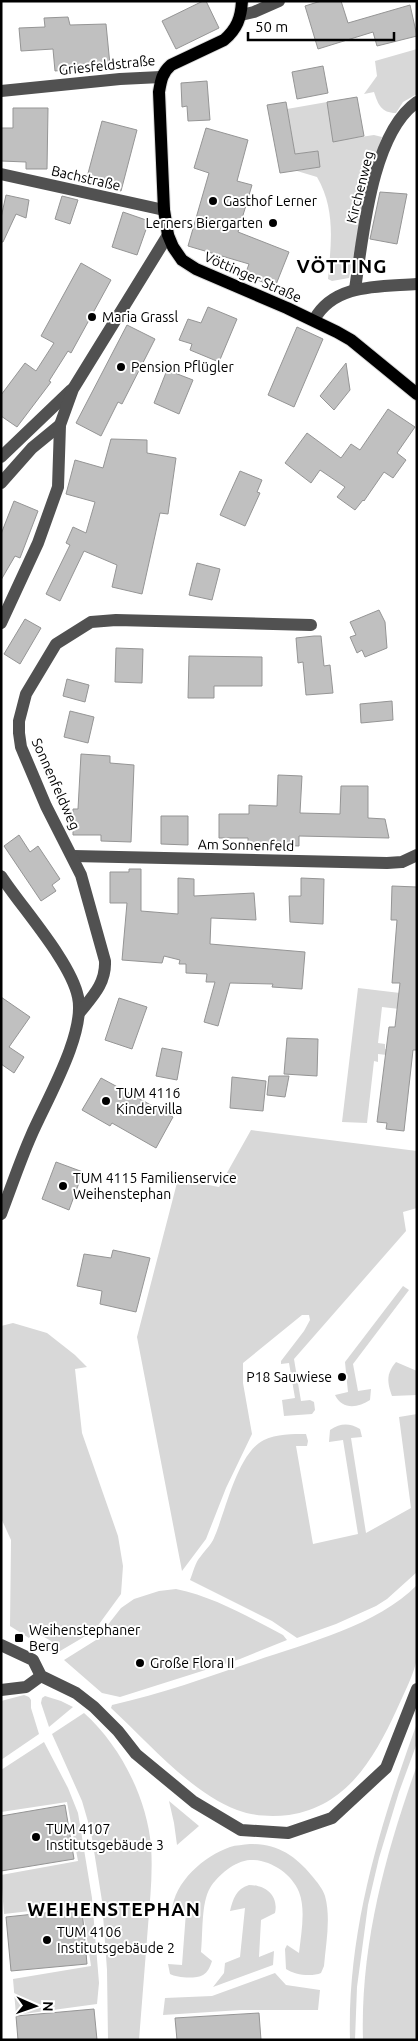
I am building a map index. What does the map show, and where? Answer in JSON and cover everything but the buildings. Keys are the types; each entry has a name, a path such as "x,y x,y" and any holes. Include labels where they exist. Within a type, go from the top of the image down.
{"main road":[{"path":"241,15 242,1"},
{"name":"Griesfeldstraße","path":"161,77 164,71 172,65 224,40 236,27 241,15"},
{"name":"Vöttinger Straße","path":"161,77 159,92 164,210 168,236 182,260 196,269 314,320 350,340 417,394"}],"street":[{"path":"241,15 260,10 279,1"},
{"name":"Griesfeldstraße","path":"1,91 120,79 161,77"},
{"name":"Kirchenweg","path":"355,289 366,215 374,178 397,121 408,108 417,102"},
{"name":"Bachstraße","path":"1,174 164,210"},
{"path":"1,623 38,543 58,487 60,426 73,388 168,236"},
{"path":"314,320 321,308 330,300 355,289 417,284"},
{"path":"1,457 73,388"},
{"path":"1,483 32,448 60,426"},
{"name":"Sonnenfeldweg","path":"80,1012 101,983 106,970 105,961 81,875 21,748 19,721 26,694 56,644 91,622 116,620 311,625"},
{"name":"Am Sonnenfeld","path":"73,856 387,863 402,862 417,855"},
{"path":"1,876 66,969 78,997 80,1012 71,1048 31,1136 1,1214"},
{"path":"1,1645 33,1660 41,1676 76,1693 94,1707 118,1731 136,1754 194,1802 219,1819 241,1830 288,1833 332,1818 386,1768 417,1689"},
{"path":"1,1690 26,1687 41,1676"}],"shaded area":[{"path":"417,49 417,94 403,102 396,113 384,110 374,92 364,94 377,76 375,61"},
{"path":"327,102 334,141 374,135 382,137 364,203 349,278 332,281 328,279 330,214 323,189 317,177 297,171 319,167 318,151 295,154 287,109"},
{"path":"358,988 417,995 417,1011 382,1007 378,1043 385,1044 385,1049 397,1050 396,1056 378,1054 378,1062 374,1061 367,1123 342,1122"},
{"path":"251,1130 417,1151 417,1208 403,1212 406,1231 294,1359 301,1401 310,1400 314,1402 315,1410 312,1414 284,1416 282,1400 295,1398 289,1363 281,1364 281,1361 304,1331 310,1320 309,1315 302,1315 243,1363 243,1383 252,1434 226,1488 206,1539 182,1571 137,1337 178,1179 219,1187"},
{"path":"403,1286 409,1290 353,1364 358,1391 371,1389 370,1400 355,1406 342,1403 335,1395 348,1392 345,1362"},
{"path":"13,1323 47,1333 87,1367 75,1369 82,1433 118,1536 123,1566 121,1594 94,1631 55,1654 47,1649 51,1641 34,1631 29,1638 10,1626 11,1540 1,1518 1,1326"},
{"path":"396,1362 417,1371 417,1395 392,1396 388,1378 390,1370"},
{"path":"417,1414 417,1572 387,1599 336,1624 297,1638 272,1621 190,1580 197,1561 214,1538 233,1484 246,1457 255,1447 269,1438 306,1434 307,1446 296,1446 313,1544 358,1534 343,1440 329,1442 330,1430 338,1426 349,1425 360,1429 362,1437 351,1438 366,1533 411,1508 399,1417"},
{"path":"417,1585 416,1663 388,1728 368,1762 343,1791 327,1802 309,1810 276,1816 249,1814 220,1802 186,1779 111,1708 112,1705 184,1685 341,1631 383,1611"},
{"path":"176,1589 204,1597 231,1608 283,1635 287,1640 240,1659 120,1697 102,1693 64,1660 96,1640 121,1608 134,1599 159,1591"},
{"path":"24,1695 31,1700 31,1708 39,1734 1,1760 1,1701"},
{"path":"45,1696 73,1707 49,1727 41,1703 42,1698"},
{"path":"84,1713 97,1726 120,1756 138,1791 148,1828 151,1846 151,1876 139,2040 108,2040 107,1970 102,1901 91,1832 82,1801 52,1734"},
{"path":"417,1723 417,1743 399,1792 379,1858 368,1905 357,1987 355,2040 350,2040 354,1959 368,1879 390,1800"},
{"path":"44,1742 68,1788 78,1813 92,1898 99,1983 97,2004 16,2015 13,1979 91,1966 82,1905 4,1914 1,1875 78,1861 67,1802 1,1812 1,1770"},
{"path":"416,1768 417,2040 363,2040 363,2005 370,1936 394,1834"},
{"path":"169,1801 199,1826 177,1845 174,1823"},
{"path":"237,1845 269,1846 285,1852 306,1869 323,1891 327,1904 328,1922 324,1966 321,1973 303,1975 286,1969 285,1949 287,1945 299,1953 303,1914 299,1892 291,1879 279,1869 265,1862 250,1860 239,1863 227,1870 213,1883 207,1894 201,1952 212,1961 208,1971 203,1975 191,1977 170,1974 168,1964 182,1965 186,1912 172,1911 174,1900 184,1880 201,1864 220,1851"},
{"path":"249,1885 255,1885 270,1892 275,1901 275,1913 261,1920 259,1957 274,1951 273,1965 213,1987 224,1973 225,1963 240,1957 245,1908 230,1911 238,1892"},
{"path":"275,1973 286,1985 320,1990 318,2010 241,2010 163,2015 165,1998 212,1996"}],"place":[{"name":"Gasthof Lerner","path":"213,201"},
{"name":"Lerners Biergarten","path":"273,223"},
{"name":"Maria Grassl","path":"92,317"},
{"name":"Pension Pflügler","path":"121,367"},
{"name":"TUM 4116 Kindervilla","path":"106,1101"},
{"name":"TUM 4115 Familienservice Weihenstephan","path":"63,1186"},
{"name":"P18 Sauwiese","path":"342,1377"},
{"name":"Weihenstephaner Berg","path":"19,1638"},
{"name":"Große Flora II","path":"140,1663"},
{"name":"TUM 4107 Institutsgebäude 3","path":"36,1837"},
{"name":"TUM 4106 Institutsgebäude 2","path":"47,1940"}],"district":[{"name":"VÖTTING","path":"342,266"},
{"name":"WEIHENSTEPHAN","path":"114,1909"}]}
